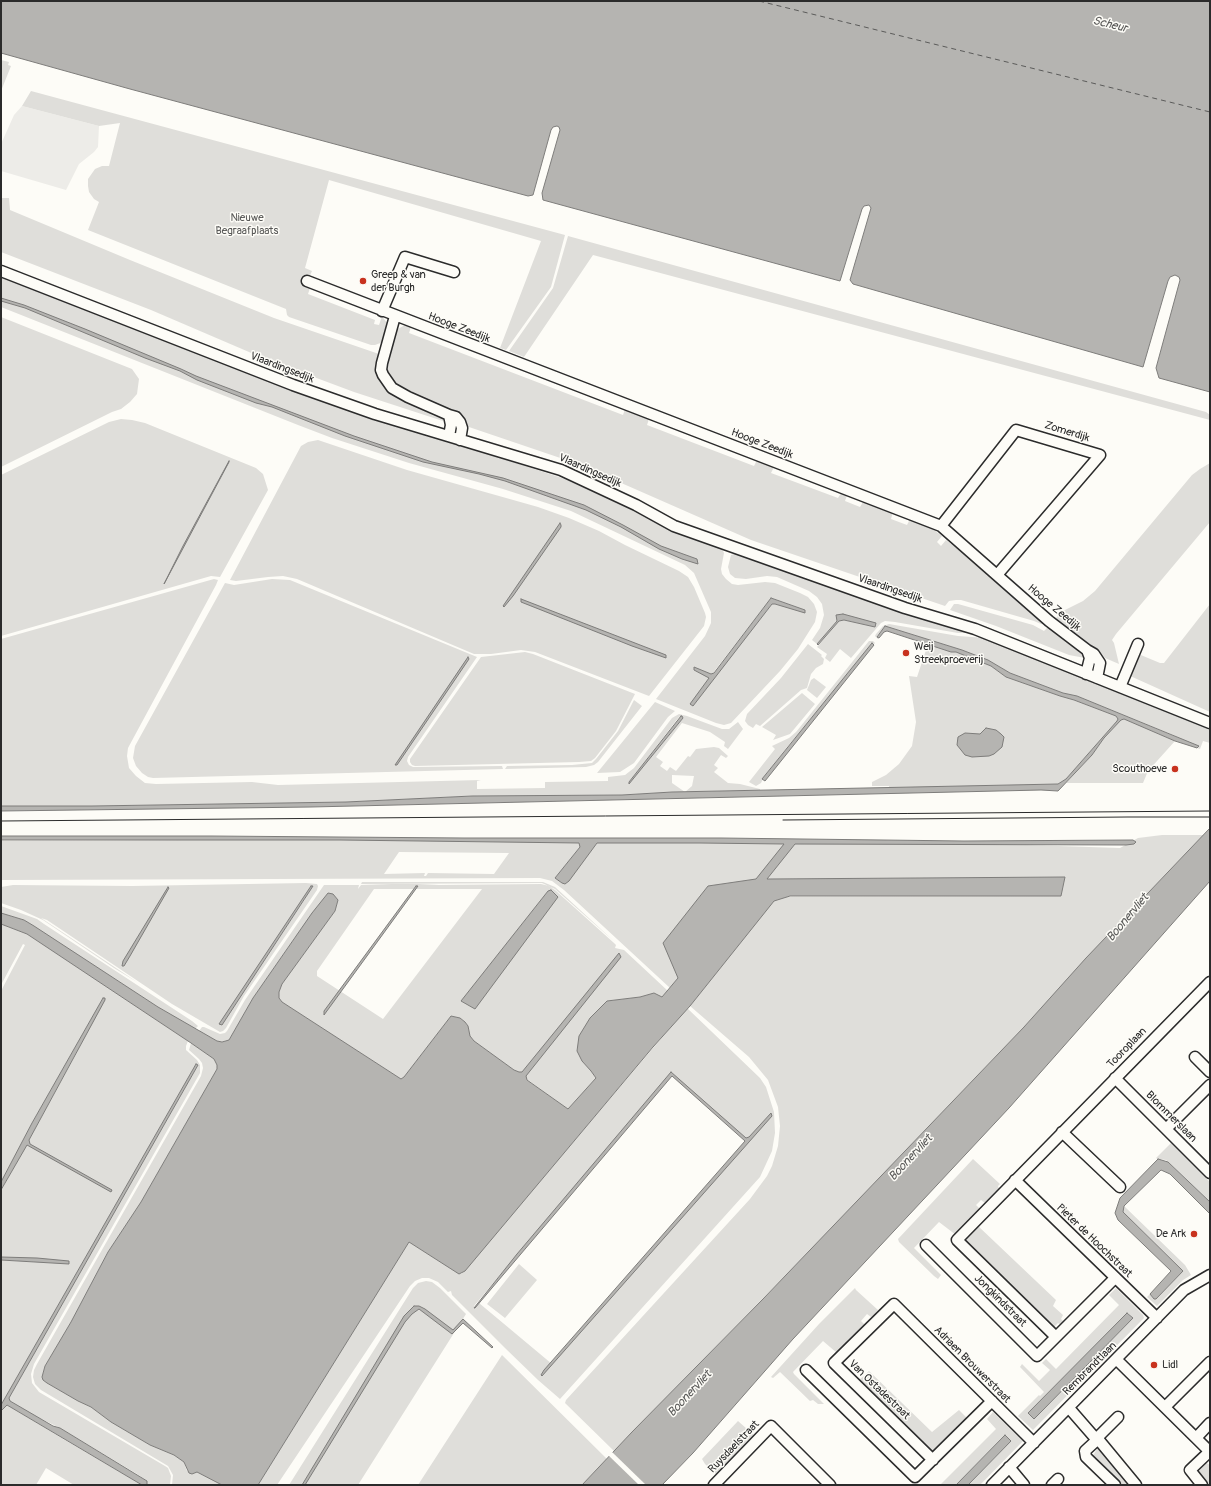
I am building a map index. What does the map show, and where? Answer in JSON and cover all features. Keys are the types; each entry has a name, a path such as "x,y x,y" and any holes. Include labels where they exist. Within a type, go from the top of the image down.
{"street":[{"path":"382,311 404,257 454,272"},
{"name":"Vlaardingsedijk","path":"1,271 293,385 375,414 561,470 636,505 674,526 897,605 975,629 1210,724"},
{"name":"Hooge Zeedijk","path":"307,281 941,526 1049,621 1094,654 1100,663 1097,678"},
{"path":"395,316 382,363 382,370 387,382 392,388 408,397 456,417 462,428 460,440"},
{"path":"449,415 451,425 449,436"},
{"name":"Zomerdijk","path":"941,526 1016,430 1100,455 997,575"},
{"path":"1120,687 1138,644"},
{"path":"1086,674 1090,658 1087,650"},
{"name":"Tooroplaan","path":"957,1240 1210,982"},
{"path":"1195,1057 1210,1072"},
{"name":"Blommerslaan","path":"1115,1078 1210,1173"},
{"path":"1166,1128 1210,1085"},
{"path":"1062,1132 1120,1187"},
{"name":"Pieter de Hoochstraat","path":"1015,1180 1157,1318"},
{"name":"Jongkindstraat","path":"957,1240 1056,1337"},
{"name":"Jongkindstraat","path":"926,1245 1037,1356 1115,1278"},
{"name":"Rembrandtlaan","path":"992,1485 1184,1290 1210,1275"},
{"name":"Adriaen Brouwerstraat","path":"894,1304 1034,1443"},
{"name":"Van Ostadestraat","path":"894,1304 834,1363 933,1460"},
{"path":"1116,1360 1210,1452 1190,1470 1202,1485"},
{"path":"1165,1407 1210,1362"},
{"path":"806,1370 915,1477 992,1401"},
{"path":"1069,1408 1136,1485"},
{"path":"1115,1485 1086,1457 1086,1451 1118,1417"},
{"path":"1196,1438 1210,1423"},
{"name":"Ruysdaelstraat","path":"714,1485 771,1426 830,1485"},
{"path":"1009,1467 1024,1485"}],"shaded area":[{"path":"22,106 99,126 98,147 79,164 66,190 1,171 1,144 14,115"}],"green space":[{"path":"1,60 9,62 8,65 11,66 1,91"},
{"name":"Nieuwe Begraafplaats","path":"31,91 565,235 551,287 506,350 500,348 541,241 329,180 305,268 312,271 305,286 310,288 308,294 375,320 374,324 379,325 382,316 387,323 383,342 371,345 289,317 286,309 88,230 99,202 94,199 89,192 88,179 95,169 102,166 109,166 120,123 99,126 22,106"},
{"path":"1,198 9,198 10,210 130,260 274,318 379,354 376,369 386,388 399,398 434,416 444,419 443,421 354,392 263,358 151,310 1,252"},
{"path":"568,236 1206,412 1210,415 1210,420 593,255 524,357 509,351 553,288"},
{"path":"1,276 452,442 565,479 667,526 721,547 724,553 721,569 722,574 732,584 738,585 765,582 775,583 800,593 808,597 814,604 817,612 815,622 798,649 780,671 731,723 724,725 716,723 656,699 705,636 711,623 711,612 694,573 685,565 571,511 503,489 409,463 332,438 1,307","holes":["771,598 805,610 772,604 715,676 713,673"]},
{"path":"1,317 132,369 139,379 137,394 121,409 112,412 1,467"},
{"path":"405,325 411,327 409,333 623,415 625,409 649,419 647,425 754,466 757,460 774,467 771,473 838,498 841,493 847,495 845,501 860,507 863,502 893,512 891,519 907,525 910,519 930,527 942,536 937,542 941,546 946,540 984,570 1045,624 961,600 949,601 945,606 751,540 578,464 466,426 461,414 418,398 392,382 387,369 386,359 396,330"},
{"path":"121,419 145,423 256,468 263,474 268,490 220,577 211,576 1,636 1,475 109,422"},
{"path":"318,440 407,470 538,507 599,531 688,577 705,613 706,617 704,626 649,696 535,652 521,650 491,654 474,654 297,579 283,576 236,581 230,580 301,446 308,442"},
{"path":"1210,463 1210,522 1112,640 1119,664 1105,658 1099,650 1078,637 1056,618 1063,611 1083,601 1095,591 1192,475"},
{"path":"737,553 845,592 970,633 958,633 885,621 881,623 851,658 840,649 830,662 825,658 827,654 817,647 839,621 844,620 875,627 836,616 837,621 817,644 812,640 820,628 824,615 822,604 817,597 809,591 777,577 767,576 746,579 735,578 730,574 728,567 731,555"},
{"path":"214,579 218,580 216,585 128,748 127,756 129,768 145,783 252,782 278,785 481,780 477,781 477,789 545,788 545,782 608,781 608,777 625,775 634,768 672,718 679,714 722,729 729,729 738,722 743,729 728,749 724,746 725,742 710,732 682,723 656,757 663,762 660,766 667,771 670,767 676,771 688,756 690,757 696,749 714,747 719,748 728,756 726,758 721,755 714,765 718,768 714,772 728,783 740,784 760,789 622,795 472,796 346,802 1,806 1,639","holes":["682,716 683,718 629,784 679,717","672,775 694,776 692,786 685,792 672,783"]},
{"path":"272,579 290,580 477,657 408,757 407,761 409,765 413,767 502,766 503,769 153,778 142,773 136,766 133,758 135,746 225,583 234,585"},
{"path":"954,604 1033,625 1044,631 1048,627 1085,658 1069,655 996,626 950,610"},
{"path":"1210,604 1210,712 1128,675 1136,653 1160,663 1164,663"},
{"path":"889,624 958,636 986,638 1210,728 1210,743 1203,741 1200,749 1197,748 1198,747 1173,735 1077,696 1063,693 1010,673 988,660 962,650 885,626 877,636 879,638 878,639 875,636 876,634 883,626"},
{"path":"869,641 873,641 875,643 788,746 765,775 761,783 756,786 749,782 775,749 772,746 789,738 796,732"},
{"path":"808,644 822,655 821,656 824,659 823,664 816,668 811,674 807,688 801,690 760,726 756,724 753,728 748,725 745,721 747,714 781,678"},
{"path":"928,644 951,652 956,652 991,666 1006,677 1116,716 1118,719 1066,779 1058,784 889,788 889,786 872,786 872,782 886,775 899,764 912,746 916,722 909,676 917,677"},
{"path":"525,652 635,694 616,731 595,758 591,761 579,762 412,765 410,759 481,657"},
{"path":"814,678 826,687 817,698 807,690 811,680"},
{"path":"802,693 815,704 790,734 773,740 776,735 762,727"},
{"path":"634,700 642,706 598,762 594,765 586,767 505,769 507,766 572,765 592,763 618,731"},
{"path":"655,702 675,711 668,717 634,763 620,772 597,773"},
{"path":"1124,719 1175,741 1148,771 1143,783 1066,783 1092,755 1104,738 1121,720"},
{"path":"1162,835 1204,835 1141,900 1024,1027 821,1239 614,1451 565,1403 566,1400 750,1199 767,1176 772,1166 778,1146 780,1126 778,1107 768,1080 749,1057 690,1006 770,905 774,901 784,897 1061,896 1064,877 759,879 709,886 678,978 670,988 564,890 552,881 540,878 1,880 1,841 362,839 585,841 555,878 562,883 599,841 935,842 1120,848 1138,838","holes":["399,852 509,853 494,874 428,873 426,876 424,876 425,873 384,874"]},
{"path":"362,882 543,882 555,887 616,943 555,889 542,883 361,884"},
{"path":"306,883 317,884 318,886 317,890 244,996 226,1028 220,1032 172,1004 47,920 41,918 137,982 43,920 1,903 1,887 13,885 132,886","holes":["311,886 305,899 221,1025 221,1022"]},
{"path":"541,884 549,886 614,943 616,945 615,948 624,950 668,991 662,997 654,993 640,997 607,1001 582,1061 596,1078 568,1109 519,1072 474,1041 469,1035 468,1026 465,1022 460,1018 451,1016 401,1079 282,1002 279,998 279,992 282,984 335,911 338,900 295,937 253,998 229,1040 219,1042 199,1031 202,1027 204,1027 220,1034 227,1031 245,1000 324,885 359,885 358,889 361,885","holes":["418,886 416,889 482,889 383,1019 317,976 317,971 374,889 414,889","548,891 475,1009 462,1001"]},
{"path":"1,906 37,919 198,1026 195,1029 158,1007 24,920 1,913"},
{"path":"1,924 27,934 188,1041 186,1050 197,1060 200,1065 200,1073 34,1364 31,1374 32,1383 39,1392 168,1468 171,1476 170,1485 147,1485 147,1481 137,1474 60,1428 33,1415 10,1401 9,1398 198,1065 196,1064 1,1405 1,1260 69,1263 1,1257 1,1191 75,1056 103,998 32,1123 1,1182 1,991 25,945 23,944 1,985"},
{"path":"687,1008 760,1078 766,1087 774,1112 775,1133 772,1151 760,1177 560,1399 505,1348 452,1295 451,1291 448,1292 438,1282 429,1278 422,1278 415,1281 410,1286 277,1485 258,1485 409,1242 461,1274","holes":["671,1073 749,1141 552,1364 479,1303 475,1308 474,1307"]},
{"path":"191,1043 214,1059 217,1069 141,1202 108,1252 71,1322 45,1366 42,1378 47,1383 91,1407 111,1422 150,1445 174,1455 184,1462 187,1471 197,1471 222,1485 172,1485 173,1475 168,1466 41,1390 35,1384 33,1377 37,1364 201,1076 203,1068 202,1063 189,1050"},
{"path":"1171,1143 1210,1182 1210,1202 1166,1160 1156,1158"},
{"path":"973,1159 1000,1184 998,1186 999,1189 985,1203 981,1200 976,1205 980,1209 960,1229 960,1233 956,1235 939,1222 914,1248 941,1275 938,1279 899,1242 898,1239"},
{"path":"1124,1206 1185,1265 1191,1275 1183,1280 1157,1306 1147,1297 1150,1294 1154,1299 1156,1299 1183,1271 1123,1212"},
{"path":"977,1225 1056,1300 1053,1306 1063,1315 1061,1319 1065,1323 1062,1326 1058,1323 1054,1327 1057,1330 1053,1330 963,1240"},
{"path":"519,1264 537,1280 505,1318 487,1304"},
{"path":"426,1281 432,1282 440,1288 466,1314 358,1485 289,1485 413,1288 418,1283"},
{"path":"855,1288 878,1310 871,1317 867,1314 861,1321 865,1325 837,1353 823,1341 793,1372 824,1404 818,1404 813,1400 810,1401 780,1372 773,1378 771,1377 819,1324"},
{"path":"1116,1288 1143,1315 1144,1318 1033,1430 1018,1416 1044,1392 1020,1367 1022,1364 1039,1381 1050,1370 1042,1363 1046,1359 1056,1369 1119,1305 1109,1295","holes":["1128,1313 1133,1318 1043,1410 1034,1418 1028,1413"]},
{"path":"502,1355 607,1459 582,1485 418,1485"},
{"path":"869,1371 932,1432 959,1410 968,1419 933,1456 858,1381"},
{"path":"7,1405 142,1485 74,1485 46,1468 36,1485 1,1485 1,1411"},
{"path":"993,1412 1023,1441 980,1485 968,1485 1011,1441 1005,1435 956,1485 940,1485 996,1429 987,1419"},
{"path":"738,1421 756,1437 718,1476 705,1464 702,1459"},
{"path":"1099,1446 1129,1483 1128,1485 1121,1485 1092,1457"},
{"path":"1205,1462 1210,1465 1210,1485 1198,1471"}],"water":[{"name":"Scheur","path":"1,1 1210,1 1210,392 1159,378 1156,368 1180,280 1179,277 1175,275 1170,277 1168,281 1143,367 853,284 850,280 871,208 869,205 864,206 862,209 840,281 543,200 542,193 560,130 557,126 553,127 551,130 533,195 528,196 1,53"},
{"path":"1,298 24,305 196,376 354,436 432,462 503,478 584,505 661,546 697,559 698,564 659,549 621,527 586,510 505,481 423,462 345,436 272,407 256,403 197,380 180,371 25,308 1,301"},
{"path":"229,462 164,584 183,546"},
{"path":"560,523 561,527 504,607 503,606"},
{"path":"771,598 805,610 805,613 772,604 693,706 690,704 709,678 694,670 694,667 711,674 714,673"},
{"path":"521,599 666,655 666,658 521,602"},
{"path":"843,614 876,623 875,627 844,620 839,621 818,645 817,644 837,621 836,615"},
{"path":"885,626 962,650 988,660 1010,673 1063,693 1077,696 1199,746 1197,748 1175,741 1124,719 1121,720 1104,738 1092,755 1058,791 1041,790 311,807 1,811 1,806 346,802 472,796 622,795 672,792 1058,784 1066,779 1118,719 1116,716 1074,700 1006,677 991,666 956,652 951,652 887,631 884,632 879,638 877,637"},
{"path":"872,643 874,645 765,781 762,779"},
{"path":"468,657 469,659 397,765 395,765"},
{"path":"681,716 683,718 629,784 629,782"},
{"path":"986,728 996,730 1004,737 1002,747 994,754 989,756 972,757 965,755 957,745 958,737 965,733 980,734"},
{"name":"Boonervliet","path":"1210,828 1210,881 1009,1108 793,1339 693,1453 662,1485 582,1485 1024,1027 1086,958"},
{"path":"1,836 721,838 964,841 1133,840 1136,842 1134,844 1126,845 795,844 767,879 1065,877 1061,896 790,896 774,901 690,1006 653,1047 465,1271 459,1274 409,1242 258,1485 222,1485 197,1472 192,1474 189,1473 184,1462 174,1455 150,1445 111,1422 91,1407 47,1383 42,1377 45,1366 71,1322 108,1252 141,1202 217,1069 217,1065 214,1059 191,1043 27,934 1,924 1,913 24,920 158,1007 217,1041 222,1042 229,1040 253,998 312,913 328,893 333,894 338,900 335,911 282,984 279,992 279,998 282,1002 401,1079 451,1016 460,1018 465,1022 468,1026 470,1036 474,1041 514,1070 522,1072 619,953 621,957 526,1076 527,1080 568,1109 596,1078 582,1061 577,1051 579,1036 590,1018 607,1001 640,997 654,993 662,997 678,978 663,943 708,886 756,879 784,844 597,843 569,881 565,884 555,878 580,847 579,843 340,840 1,840"},
{"path":"311,886 313,886 222,1025 219,1024"},
{"path":"416,886 418,886 324,1015 324,1011"},
{"path":"168,887 169,888 130,956 124,966 122,966 123,961"},
{"path":"551,890 558,897 475,1009 461,1001 548,891"},
{"path":"103,998 105,998 105,1000 29,1140 30,1144 112,1190 111,1192 27,1145 1,1190 1,1182 32,1123"},
{"path":"196,1064 198,1065 9,1398 10,1401 53,1426 60,1428 147,1481 147,1485 142,1485 7,1405 1,1411 1,1405"},
{"path":"671,1072 746,1138 749,1137 771,1113 772,1116 542,1376 541,1375 544,1370 745,1141 672,1076 474,1308 517,1254"},
{"path":"1158,1159 1168,1162 1210,1202 1210,1214 1170,1174 1161,1170 1124,1206 1123,1212 1183,1271 1156,1299 1154,1299 1150,1294 1171,1271 1118,1220 1115,1213 1120,1198"},
{"path":"1,1257 69,1261 69,1264 1,1260"},
{"path":"414,1306 419,1306 425,1309 453,1330 463,1319 493,1347 492,1348 463,1323 452,1334 419,1309 412,1314 405,1322 305,1485 302,1485 404,1316"},
{"path":"1127,1313 1133,1318 1034,1419 1028,1413"},
{"path":"1005,1435 1011,1441 968,1485 956,1485"}],"pier":[{"path":"611,1451 646,1485 639,1485 608,1455"}],"ferry route":[{"path":"759,1 1210,112"}],"tram line":[{"path":"1,821 1210,811"},
{"path":"783,820 1210,817"}],"place":[{"name":"Greep & van der Burgh","path":"363,281"},
{"name":"Weij Streekproeverij","path":"906,653"},
{"name":"Scouthoeve","path":"1175,769"},
{"name":"De Ark","path":"1194,1234"},
{"name":"Lidl","path":"1154,1365"}]}
